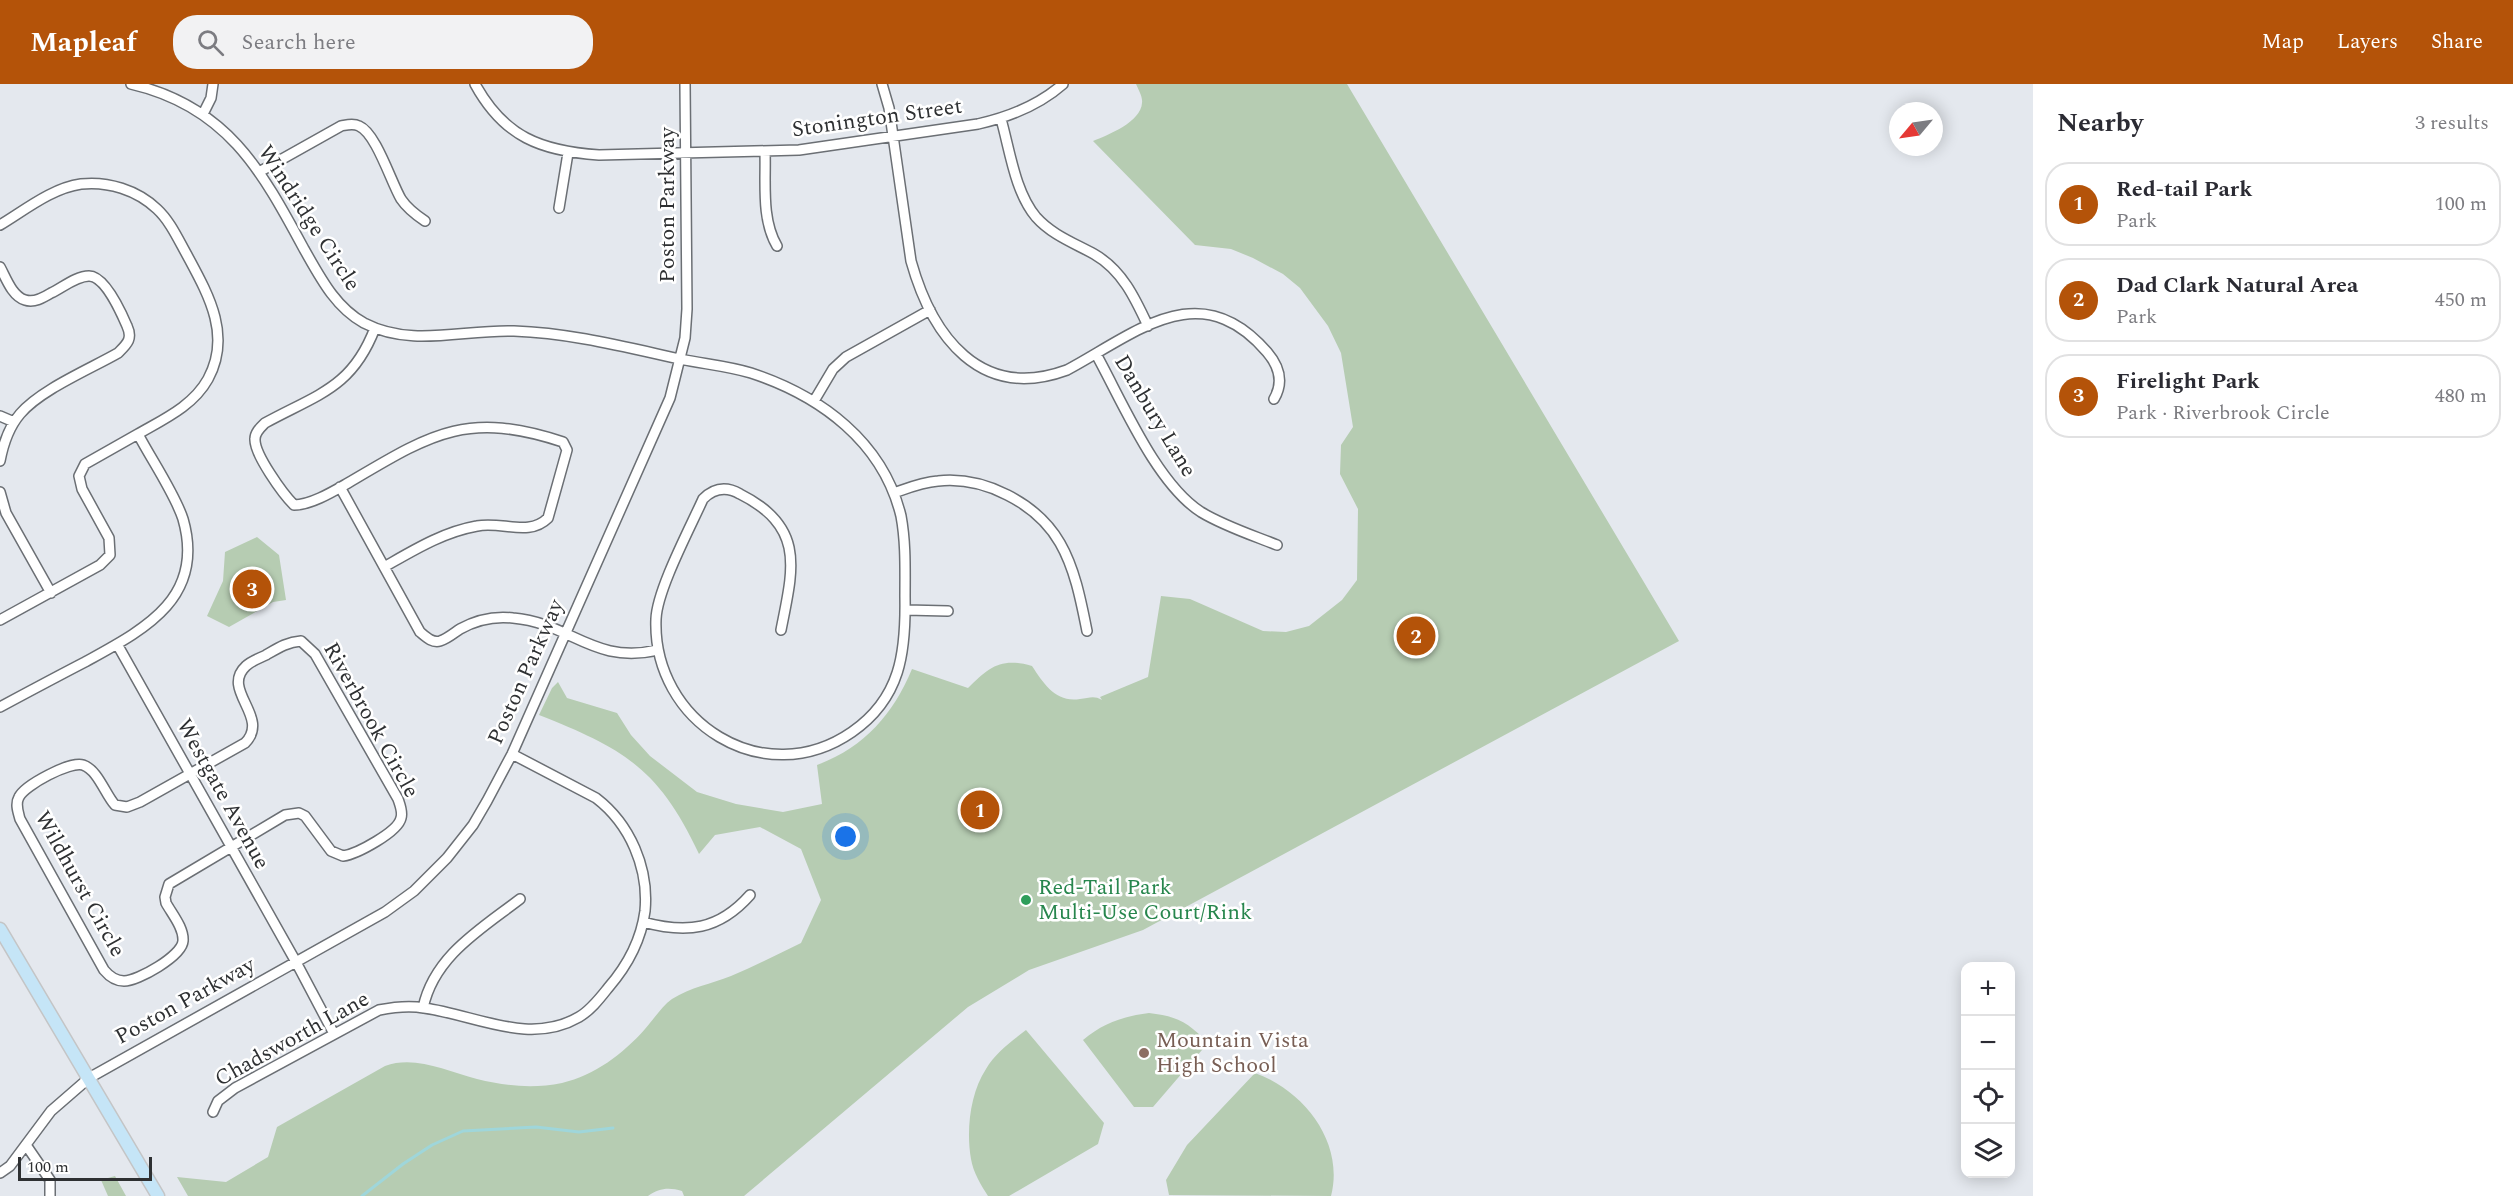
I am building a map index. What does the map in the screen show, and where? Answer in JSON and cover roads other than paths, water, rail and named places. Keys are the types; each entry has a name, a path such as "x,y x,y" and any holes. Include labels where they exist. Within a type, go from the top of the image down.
{"main road":[{"path":"0,930 158,1196"}],"street":[{"name":"Windridge Circle","path":"131,84 153,89 203,114 239,146 259,172 335,299 359,320 375,328 413,337 475,331 568,335 752,374 814,401 840,419 876,459 894,493 904,540 906,610 904,652 893,682 881,704 864,723 847,736 825,746 798,753 770,753 746,749 710,732 689,713 674,692 658,650 656,616 664,589 703,499 710,492 721,489 732,490 768,511 785,536 792,563 792,578 781,630"},
{"path":"203,114 211,98 213,84"},
{"name":"Stonington Street","path":"475,84 491,109 515,132 541,146 568,153 599,155 799,150 893,137 1001,119 1044,99 1063,84"},
{"name":"Poston Parkway","path":"0,1173 10,1166 51,1111 89,1078 385,912 426,880 473,825 512,754 564,632 670,398 680,359 687,309 685,84"},
{"path":"882,84 889,108 911,261 917,284 946,338 962,356 977,366 1003,376 1020,379 1052,375 1169,316 1190,313 1216,316 1241,327 1261,345 1278,369 1280,383 1274,399"},
{"path":"1001,119 1019,184 1032,211 1050,231 1096,255 1117,272 1127,284 1148,326"},
{"path":"259,172 341,126 359,125 371,138 401,198 409,209 425,221"},
{"path":"765,152 767,218 777,246"},
{"path":"559,208 568,153"},
{"path":"0,225 60,190 74,186 97,184 118,187 136,194 157,209 172,228 207,292 216,314 218,351 209,377 200,393 178,411 81,469 80,482 109,538 110,555 100,565 0,620"},
{"path":"0,267 18,296 31,301 43,298 80,278 91,276 96,278 110,294 130,334 128,344 118,353 41,396 26,408 14,422 0,461"},
{"path":"814,401 833,369 846,357 930,310"},
{"path":"375,328 361,359 339,383 265,423 258,430 255,438 257,450 284,495 294,505 301,505 340,487 413,445 457,430 503,427 563,442 567,450 548,518 541,525 531,528 491,524 452,532 384,567"},
{"name":"Danbury Lane","path":"1096,354 1155,461 1175,489 1200,511 1277,545"},
{"path":"0,416 14,422"},
{"path":"0,707 144,628 166,608 179,588 185,572 187,555 186,537 179,510 138,434"},
{"path":"894,493 919,484 938,481 970,483 996,490 1029,508 1047,525 1061,544 1070,565 1088,631"},
{"path":"340,487 420,632 429,640 439,641 478,621 509,617 525,619 564,632 591,647 608,652 638,655 658,650"},
{"path":"0,492 6,513 51,593"},
{"path":"906,610 948,611"},
{"name":"Riverbrook Circle","path":"189,774 240,747 250,738 253,720 238,686 238,679 244,668 291,642 301,642 315,654 398,800 402,812 399,823 387,834 348,855 343,856 331,851 310,819 299,813 285,815 230,848"},
{"name":"Westgate Avenue","path":"117,644 333,1032"},
{"name":"Chadsworth Lane","path":"213,1112 218,1101 235,1088 333,1032 379,1010 397,1006 423,1008 520,1030 545,1029 565,1024 588,1010 622,972 636,945 643,922 646,892 642,867 633,843 608,807 596,798 512,754"},
{"name":"Wildhurst Circle","path":"189,774 140,802 121,807 115,805 108,797 90,769 85,766 71,765 25,789 17,801 20,819 109,976 124,981 137,978 177,955 182,947 182,934 166,903 166,890 175,879 230,848"},
{"path":"643,922 673,929 702,927 720,920 750,895"},
{"path":"423,1008 429,986 446,959 519,898"},
{"path":"26,1145 50,1180 50,1196"}],"waterway":[{"path":"362,1196 432,1145 463,1131 536,1127 579,1132 613,1128"}],"place":[{"name":"Firelight Park","path":"252,589"},
{"name":"Dad Clark Natural Area","path":"1416,636"},
{"name":"Red-tail Park","path":"980,810"},
{"name":"Red-Tail Park Multi-Use Court/Rink","path":"1026,900"},
{"name":"Mountain Vista High School","path":"1144,1053"}]}
